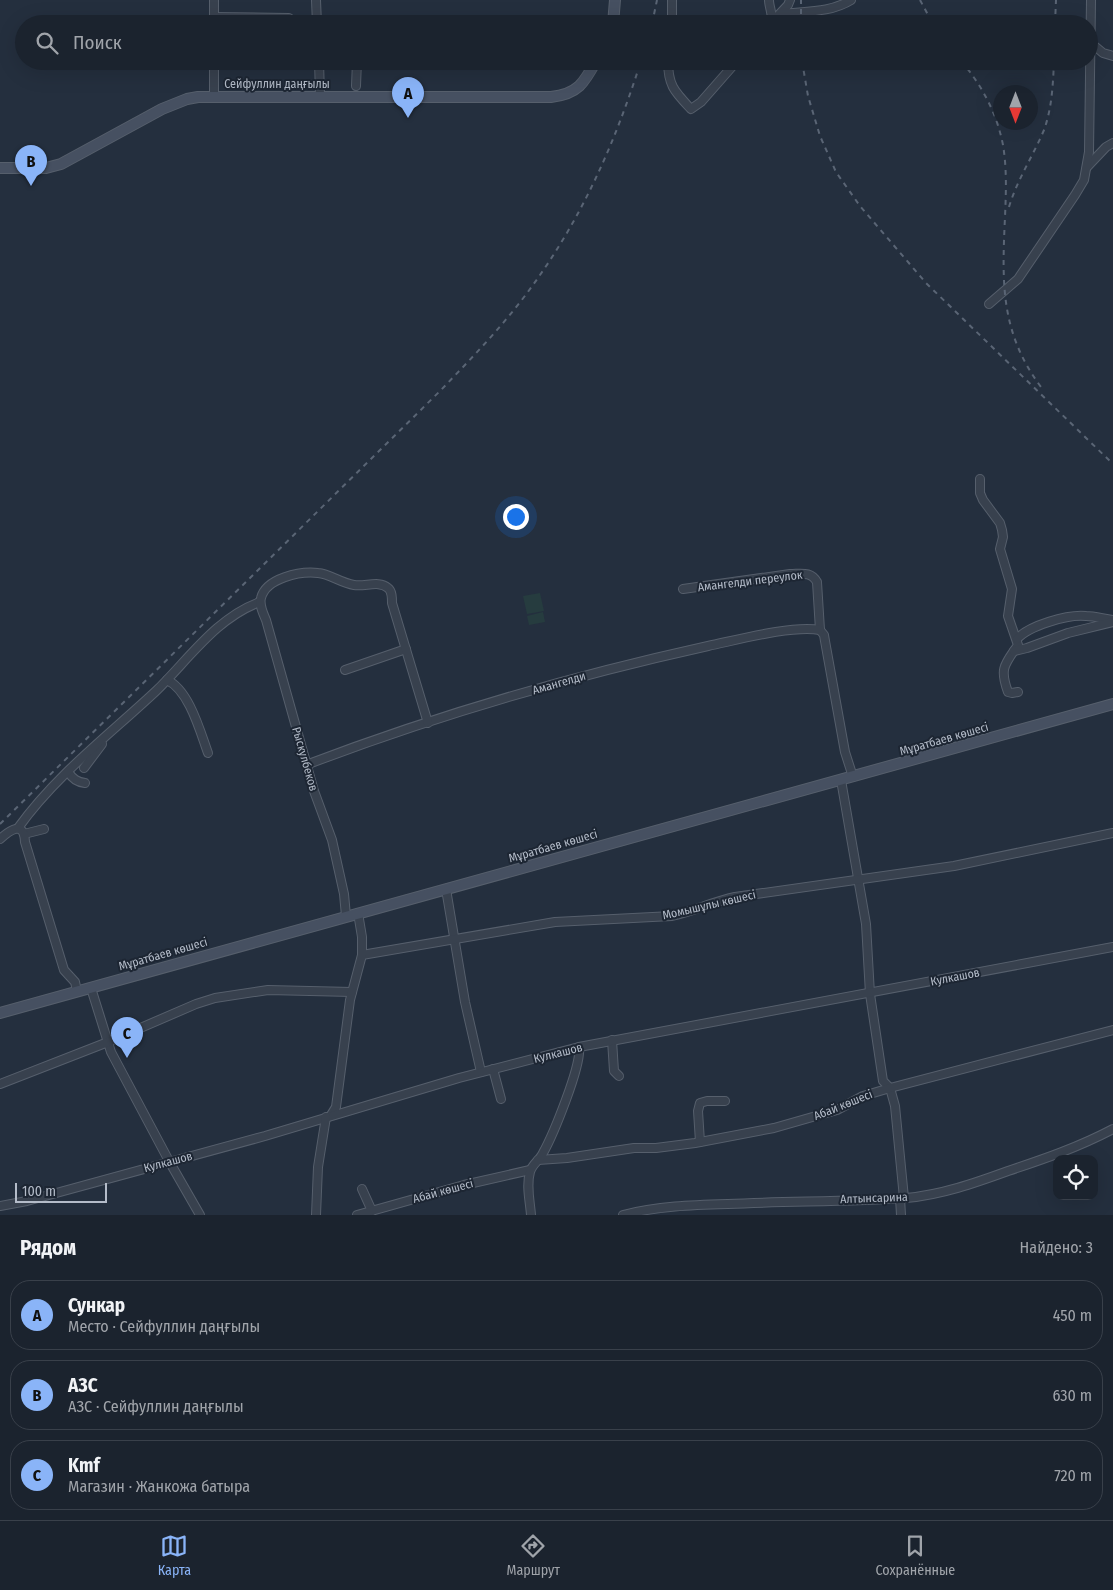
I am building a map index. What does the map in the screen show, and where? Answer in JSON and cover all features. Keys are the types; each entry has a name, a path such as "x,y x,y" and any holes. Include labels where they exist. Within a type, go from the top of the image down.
{"street":[{"path":"214,0 214,15"},
{"path":"316,0 317,15"},
{"path":"614,15 615,0"},
{"path":"672,0 672,15"},
{"path":"769,0 771,15"},
{"path":"781,14 790,0"},
{"path":"781,14 837,8 851,0"},
{"path":"1091,0 1091,15"},
{"path":"1098,49 1103,53 1113,56"},
{"path":"214,70 214,97"},
{"path":"319,70 320,96"},
{"path":"356,86 357,70"},
{"name":"Сейфуллин даңғылы","path":"0,168 39,168 61,164 176,102 198,97 551,97 570,93 578,88 591,70"},
{"path":"668,70 672,89 691,109 701,102 730,70"},
{"path":"989,304 1018,279 1084,180 1088,152 1090,70"},
{"path":"1086,167 1106,146 1113,143"},
{"path":"980,479 980,492 983,500 1000,523 1002,530 1003,537 1000,549 1012,589 1008,616 1018,645 1008,656 1003,676 1008,692 1018,692"},
{"path":"77,991 75,982 64,970 21,831 31,810 68,772 167,680 213,631 240,612 260,602 265,590 273,582 310,573 325,574 352,585 379,584 388,587 428,723"},
{"name":"Амангелди переулок","path":"683,589 807,573 815,579 818,591 820,630"},
{"name":"Рыскулбеков","path":"260,602 306,765 336,855 344,894 346,916"},
{"path":"1017,639 1030,628 1052,621 1084,615 1113,621"},
{"path":"1014,651 1068,633 1113,621"},
{"name":"Амангелди","path":"306,765 428,723 581,676 770,634 802,629 820,630"},
{"path":"820,630 826,641 843,744 853,777"},
{"path":"345,670 406,649"},
{"path":"167,680 181,690 196,719 208,753"},
{"name":"Мұратбаев көшесі","path":"0,1013 1113,704"},
{"path":"84,768 102,745 105,737"},
{"path":"68,772 78,782 85,783"},
{"path":"841,780 866,924 870,994 883,1081 890,1088 895,1106 902,1198 901,1215"},
{"path":"0,839 10,830 44,829"},
{"name":"Момышұлы көшесі","path":"362,955 555,922 672,916 735,897 954,866 1113,833"},
{"path":"446,889 465,1002 481,1072"},
{"path":"316,1215 318,1167 328,1116 336,1107 352,992 362,955 362,937 358,913"},
{"name":"Кулкашов","path":"0,1206 265,1136 481,1072 578,1047 726,1021 1113,947"},
{"path":"91,988 108,1042 118,1064 168,1162 200,1215"},
{"path":"0,1084 215,998 268,990 352,992"},
{"name":"Абай көшесі","path":"538,1160 567,1158 622,1149 656,1148 774,1128 837,1110 863,1096 890,1088 1113,1030"},
{"path":"612,1040 614,1071 619,1076"},
{"path":"531,1215 528,1182 530,1170 542,1156 575,1073 579,1057 578,1047"},
{"path":"493,1069 501,1099"},
{"path":"700,1142 698,1111 700,1103 725,1100"},
{"name":"Алтынсарина","path":"623,1215 643,1210 700,1205 902,1198 934,1194 986,1179 1080,1146 1113,1129"},
{"name":"Абай көшесі","path":"357,1215 464,1185 530,1170"},
{"path":"362,1189 372,1211"},
{"name":"Кулкашов","path":"0,1212 13,1204"}],"green space":[{"path":"540,593 544,611 527,614 523,596"},
{"path":"543,612 545,622 529,625 527,616"}],"railway":[{"path":"654,15 657,0"},
{"path":"801,0 801,15"},
{"path":"920,0 928,15"},
{"path":"1055,15 1056,0"},
{"path":"0,824 440,391 502,324 541,273 577,216 606,156 638,70"},
{"path":"804,70 808,96 820,136 836,172 860,206 926,283 1113,464"},
{"path":"968,70 988,100 997,122 1003,145 1006,172 1004,263 1006,306 1018,346 1028,367 1041,387"},
{"path":"1009,207 1016,187 1047,122 1052,96 1053,70"}],"place":[{"name":"Сункар","path":"408,118"},
{"name":"АЗС","path":"31,186"},
{"name":"Kmf","path":"127,1058"}]}
